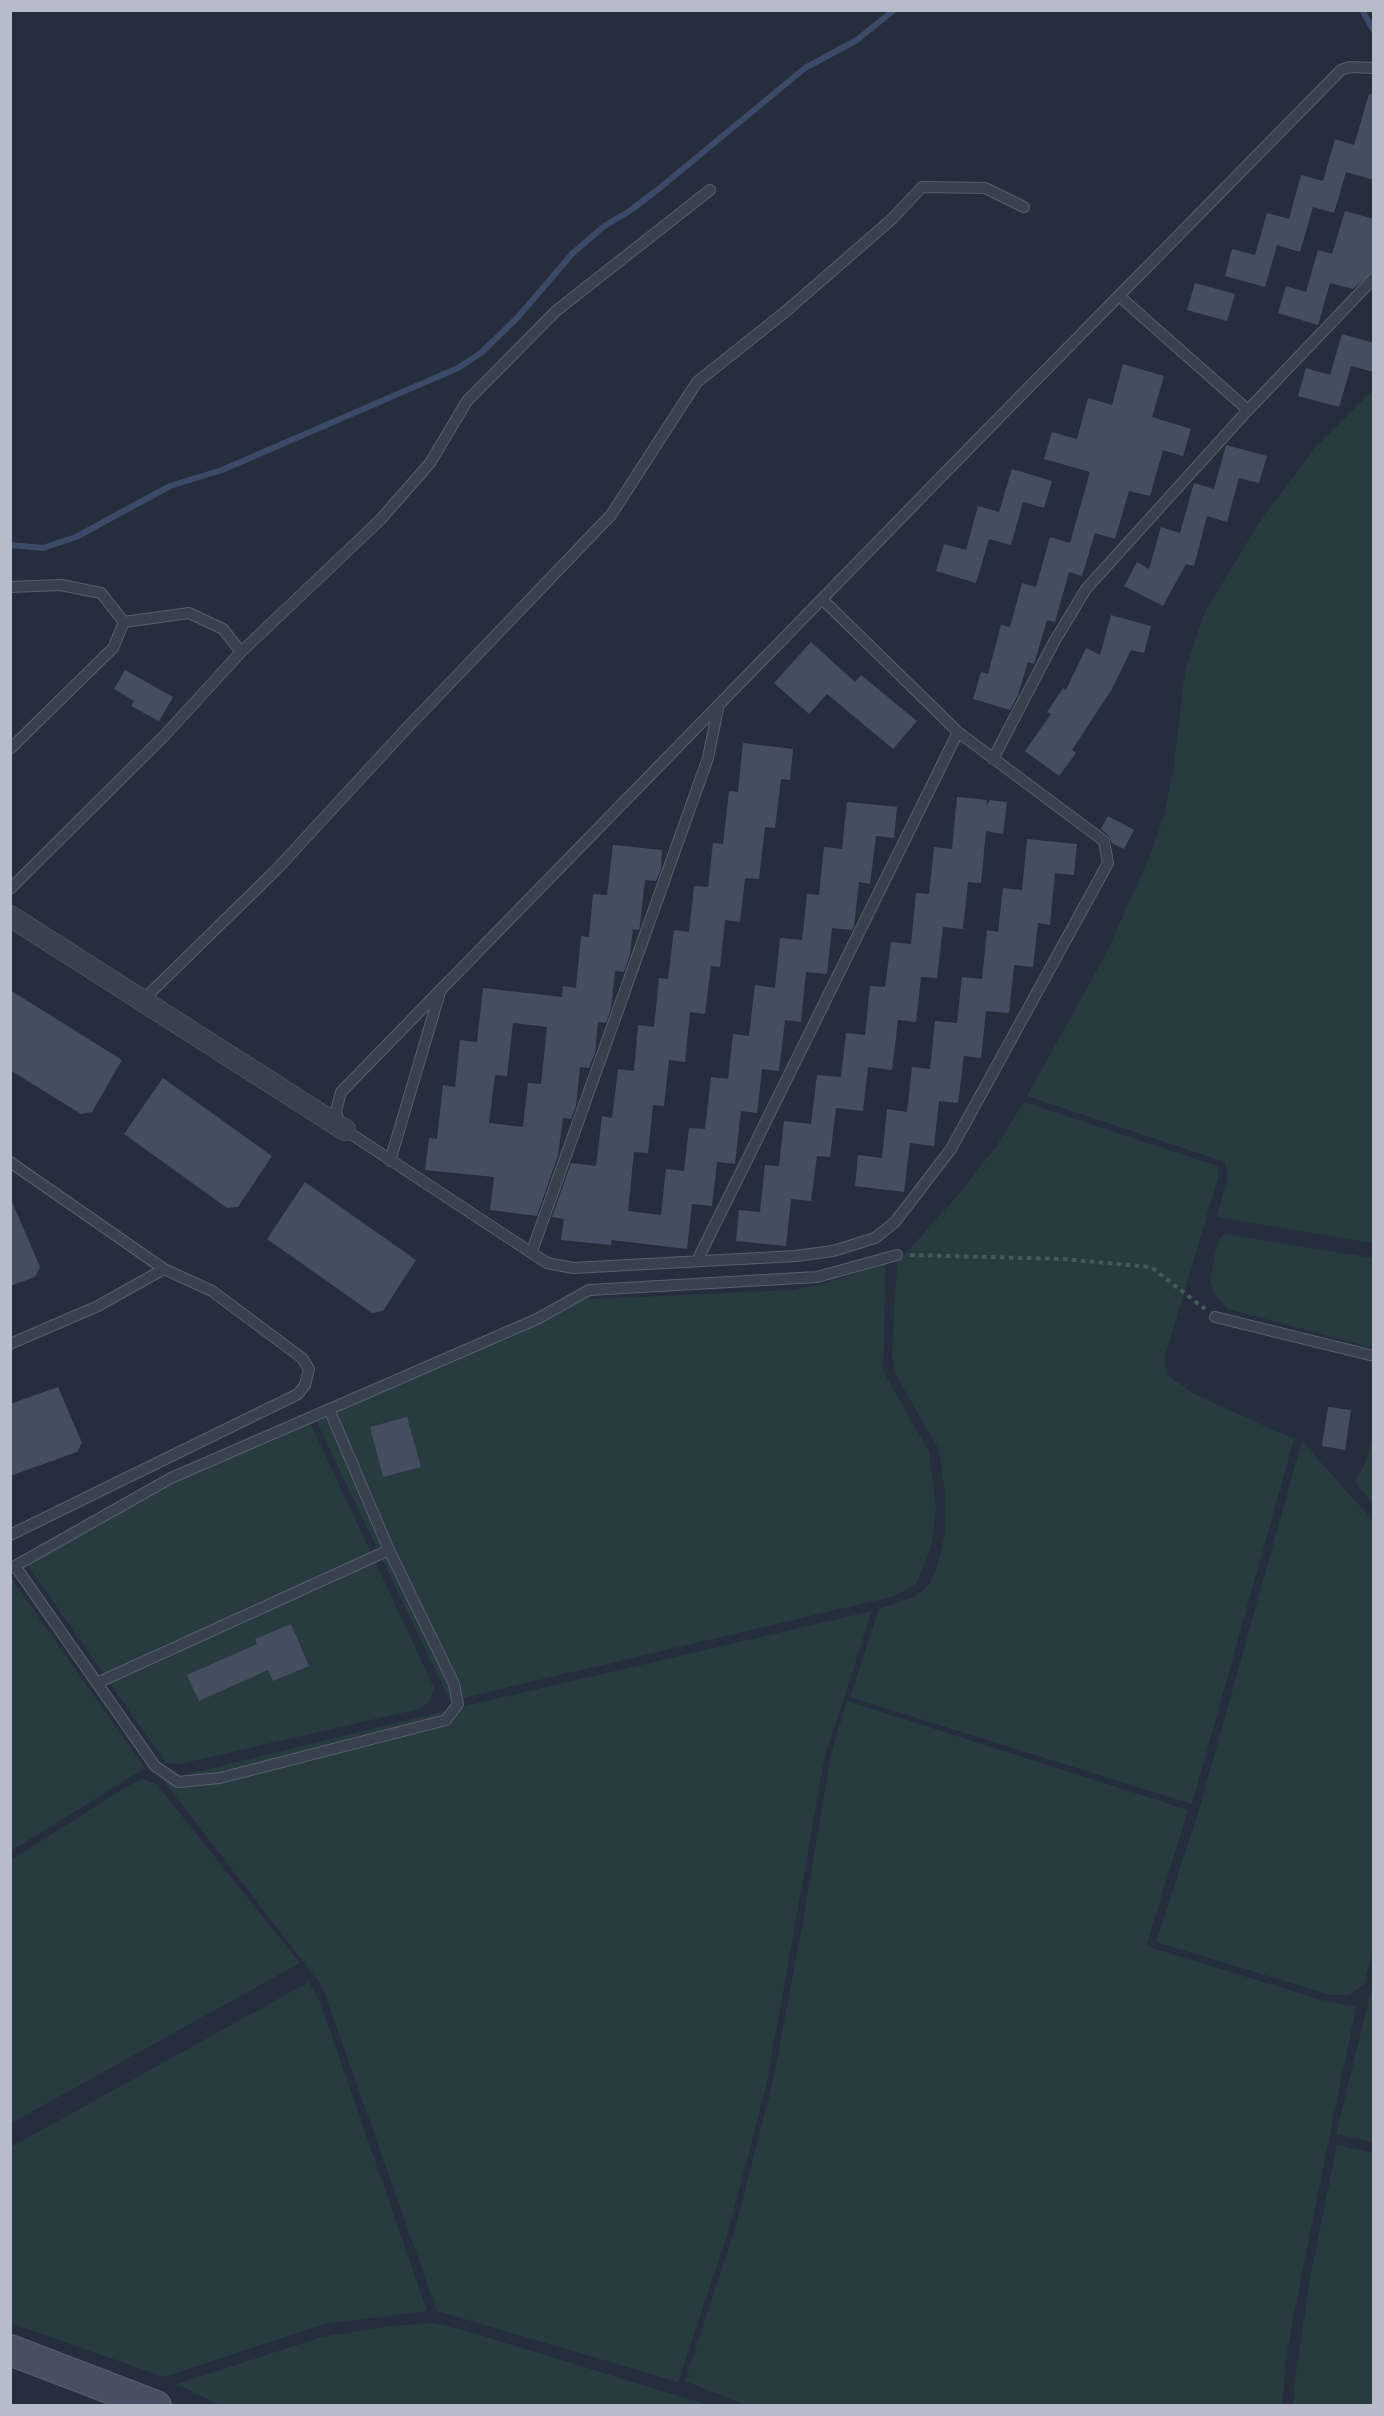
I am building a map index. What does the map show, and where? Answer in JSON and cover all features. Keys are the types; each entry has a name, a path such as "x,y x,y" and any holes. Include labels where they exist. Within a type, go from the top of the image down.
{"street":[{"path":"10,916 345,1130"},
{"path":"10,2350 156,2406"}],"lane":[{"path":"822,599 957,732 1104,841 1107,863 963,1130 895,1222 875,1238 833,1251 573,1269 547,1263 345,1130 336,1112 340,1092 719,704 1119,296 1341,70 1350,67 1374,68"},
{"path":"143,1000 276,870 414,720 611,515 697,382 785,312 874,235 922,187 985,188 1024,207"},
{"path":"10,889 164,736 241,652 380,520 429,463 467,401 556,311 710,190"},
{"path":"993,759 1054,642 1086,589 1248,410 1374,278"},
{"path":"1119,296 1248,410"},
{"path":"10,587 61,585 101,593 124,622"},
{"path":"124,622 189,613 223,629 241,652"},
{"path":"10,749 113,648 124,622"},
{"path":"532,1251 708,758 719,704"},
{"path":"697,1261 957,732"},
{"path":"390,1161 441,989"},
{"path":"10,1162 165,1269 212,1291 302,1358 309,1369 305,1385 298,1394 10,1535"},
{"path":"329,1409 389,1550 454,1684 458,1704 446,1719 220,1778 178,1782 156,1766 13,1567 171,1478 329,1409 537,1319 589,1290 817,1277 897,1255"},
{"path":"10,1344 98,1306 165,1269"},
{"path":"1215,1317 1374,1356"},
{"path":"97,1683 389,1550"}],"path":[{"path":"897,1255 1063,1259 1151,1267 1215,1317"}],"green space":[{"path":"1373,390 1373,1243 1217,1217 1227,1178 1225,1162 1027,1096 1106,954 1150,856 1164,816 1173,771 1185,672 1204,614 1257,526 1314,449"},
{"path":"1024,1102 1217,1166 1218,1178 1165,1357 1167,1375 1196,1395 1294,1439 1192,1804 850,1697 879,1609 914,1597 929,1585 937,1567 945,1534 945,1492 939,1450 896,1375 892,1355 897,1263 960,1193 996,1147"},
{"path":"1223,1234 1373,1258 1373,1348 1228,1309 1216,1296 1210,1282 1217,1243"},
{"path":"886,1264 883,1371 929,1452 936,1508 931,1548 916,1584 895,1596 450,1701 312,1412 574,1300 792,1290 819,1285"},
{"path":"307,1416 434,1688 429,1702 419,1709 180,1764 166,1763 25,1561 184,1468"},
{"path":"1373,1436 1374,1504 1355,1482 1364,1466"},
{"path":"1302,1441 1373,1521 1373,1949 1364,1985 1349,1995 1331,1995 1156,1942 1199,1810"},
{"path":"11,1578 145,1768 10,1851"},
{"path":"872,1611 825,1756 767,2083 727,2236 678,2382 437,2311 322,1986 163,1780 465,1706"},
{"path":"847,1701 1188,1810 1146,1946 1322,2000 1356,2007 1287,2352 1282,2405 749,2406 685,2381 734,2232 772,2085 805,1910 830,1758"},
{"path":"143,1779 157,1785 300,1963 11,2123 11,1860 131,1784"},
{"path":"309,1982 320,2002 427,2311 324,2324 164,2377 11,2323 11,2147"},
{"path":"1373,1983 1373,2142 1336,2134"},
{"path":"1337,2145 1373,2153 1373,2405 1293,2405 1312,2268"},
{"path":"434,2323 708,2405 221,2406 177,2384 322,2337 389,2326"}],"building":[{"path":"1369,94 1374,95 1374,180 1346,172 1334,213 1313,207 1300,252 1277,245 1265,287 1225,276 1232,249 1255,255 1267,213 1289,219 1301,175 1323,181 1335,139 1354,145"},
{"path":"1345,211 1374,219 1374,271 1353,289 1330,283 1318,325 1278,313 1286,286 1306,292 1318,250 1332,254"},
{"path":"1195,283 1235,294 1227,321 1187,310"},
{"path":"1342,334 1374,343 1374,372 1351,366 1339,407 1298,396 1306,368 1330,375"},
{"path":"1123,364 1164,376 1152,417 1191,429 1183,456 1163,450 1150,496 1129,491 1115,539 1095,533 1082,576 1069,572 1055,622 1047,620 1034,664 1028,662 1018,695 1010,710 973,699 981,672 988,674 1001,625 1010,627 1022,583 1036,587 1050,537 1070,543 1090,472 1044,459 1052,432 1077,439 1088,398 1112,405"},
{"path":"1226,445 1267,456 1259,483 1239,478 1227,522 1207,516 1194,566 1186,564 1163,606 1124,586 1137,562 1149,569 1161,527 1180,533 1194,483 1214,489"},
{"path":"1012,469 1052,481 1044,508 1023,502 1011,545 989,539 976,583 936,571 944,544 966,550 978,506 999,512"},
{"path":"1111,615 1151,626 1144,653 1131,650 1112,689 1072,750 1076,753 1059,776 1025,751 1051,714 1047,712 1063,688 1066,690 1086,648 1100,655"},
{"path":"811,642 855,682 861,675 917,721 893,749 827,694 809,714 774,683"},
{"path":"125,670 173,697 159,721 131,706 134,701 114,689"},
{"path":"743,743 793,749 790,780 781,779 775,828 765,827 759,879 745,878 740,922 725,920 720,967 711,966 705,1014 690,1012 685,1062 669,1060 664,1106 653,1105 648,1153 634,1152 628,1211 661,1215 666,1169 684,1171 689,1128 705,1129 711,1077 728,1079 733,1034 749,1036 755,985 775,988 780,938 802,940 807,894 819,895 824,847 842,849 847,802 897,807 894,838 876,836 870,884 859,882 854,926 852,930 832,928 827,974 806,972 801,1022 785,1020 779,1071 762,1069 757,1113 741,1111 735,1164 717,1162 712,1206 692,1204 687,1249 612,1240 611,1245 561,1240 564,1219 552,1217 571,1163 596,1166 602,1116 612,1118 618,1069 634,1071 638,1025 654,1027 659,978 668,979 674,930 689,932 694,886 708,887 713,843 723,844 729,791 738,792"},
{"path":"957,797 987,800 986,806 990,800 1007,802 1003,834 986,831 981,883 968,882 963,929 943,927 937,978 921,977 916,1022 898,1020 892,1070 868,1067 863,1111 836,1108 830,1157 817,1156 811,1201 791,1199 786,1246 736,1241 739,1210 760,1212 765,1165 779,1166 784,1121 811,1124 817,1075 841,1077 846,1033 865,1035 870,986 885,987 891,942 911,944 916,893 929,894 934,847 952,849"},
{"path":"1108,816 1134,830 1124,849 1112,843 1109,836 1101,829"},
{"path":"1027,839 1077,844 1074,875 1055,873 1050,925 1038,923 1033,967 1014,965 1009,1013 986,1011 981,1058 964,1056 958,1103 939,1101 934,1146 910,1143 904,1192 855,1186 858,1155 882,1158 887,1109 907,1112 912,1067 930,1069 935,1021 957,1023 962,977 982,979 987,930 998,932 1003,888 1022,890"},
{"path":"613,845 662,850 661,869 656,881 645,880 639,930 633,929 630,954 624,972 615,971 611,1008 606,1023 598,1022 595,1053 589,1068 580,1067 576,1106 571,1119 563,1118 558,1155 537,1216 490,1210 494,1177 425,1170 429,1138 437,1139 443,1085 455,1087 460,1040 477,1042 483,988 562,997 563,986 576,988 581,936 589,937 593,894 607,895","holes":["513,1023 547,1027 541,1084 528,1083 523,1127 489,1123 495,1075 507,1076"]},
{"path":"10,990 122,1060 92,1112 81,1114 10,1070"},
{"path":"163,1078 272,1156 238,1207 227,1208 124,1134"},
{"path":"305,1182 416,1260 383,1311 372,1313 267,1239"},
{"path":"10,1197 40,1267 35,1277 10,1286"},
{"path":"58,1387 82,1443 77,1452 10,1476 10,1404"},
{"path":"1328,1407 1351,1410 1345,1450 1322,1446"},
{"path":"407,1417 421,1467 383,1477 370,1427"},
{"path":"291,1624 309,1666 273,1681 268,1670 199,1701 187,1675 257,1644 255,1639"}],"waterway":[{"path":"10,545 43,548 76,537 170,486 222,470 458,368 481,353 518,317 572,254 603,227 631,210 661,187 805,68 857,40 894,10"},
{"path":"1362,10 1374,31"}]}
